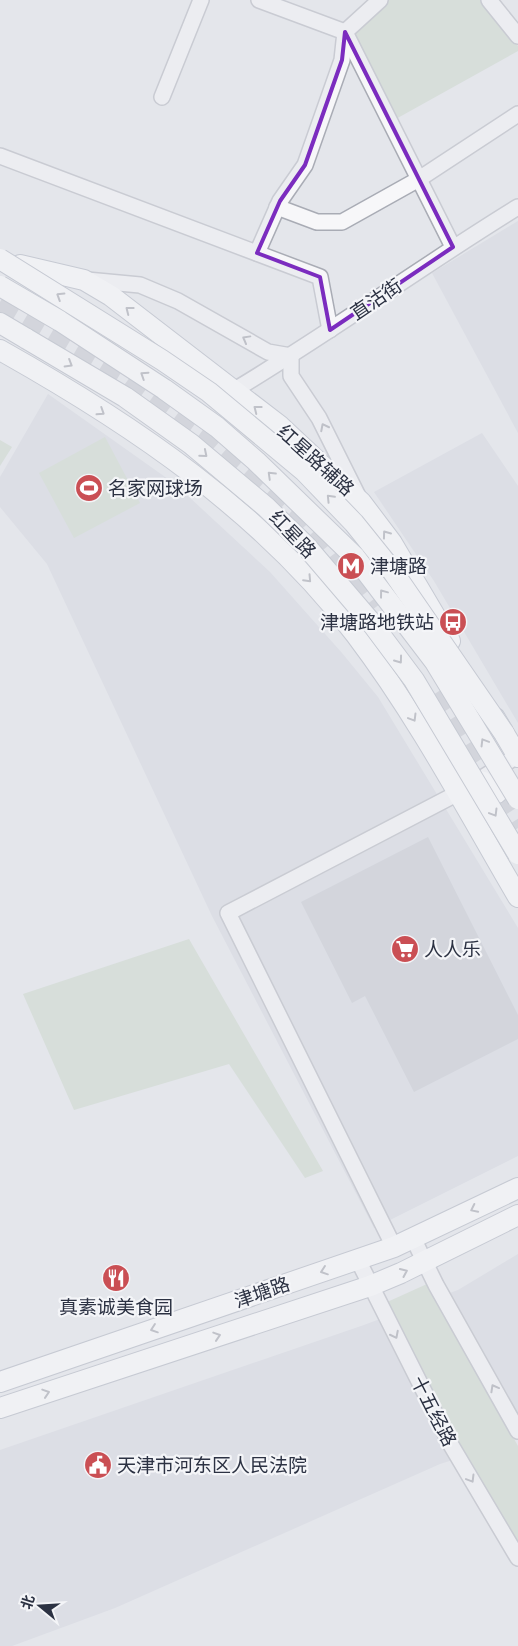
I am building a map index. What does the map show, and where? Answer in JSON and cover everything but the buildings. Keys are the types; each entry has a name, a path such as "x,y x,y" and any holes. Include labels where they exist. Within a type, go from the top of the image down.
{"main road":[{"path":"0,259 162,360 209,392 304,471 354,522 391,569 504,733"},
{"name":"红星路辅路","path":"20,265 84,280 112,296 280,426 361,502 392,543 518,756"},
{"name":"红星路","path":"0,286 68,326 164,389 217,428 256,461 355,557 435,662 518,799"},
{"name":"红星路","path":"0,323 125,397 191,444 266,506 306,546 339,582 414,680 518,854"},
{"path":"0,350 43,374 190,470 274,543 318,590 376,663 438,759 518,896"},
{"path":"438,759 457,774 479,780 497,793"},
{"name":"津塘路","path":"0,1382 394,1247 518,1188"},
{"name":"津塘路","path":"0,1408 370,1286 426,1261 518,1215"}],"street":[{"path":"162,97 201,0"},
{"path":"259,0 345,32 453,247"},
{"path":"257,253 277,207 305,165 342,60 345,32 380,0"},
{"path":"489,0 518,36"},
{"path":"277,207 317,222 342,222 419,179 518,114"},
{"path":"0,156 320,277 330,330"},
{"name":"直沽街","path":"233,391 291,356 453,247 518,207"},
{"path":"84,280 140,285 178,301 268,352 291,356 291,376 319,418 361,502"},
{"path":"394,1247 228,913 458,792 518,756"},
{"path":"413,1238 426,1261 436,1285 518,1431"},
{"name":"十五经路","path":"358,1260 451,1445 518,1558"}],"highlighted area":[{"path":"345,32 453,247 330,330 320,277 257,253 280,201 305,165 342,60"}],"shaded area":[{"path":"518,221 518,433 432,273"},
{"path":"48,394 175,484 270,572 342,653 378,697 518,928 518,1156 374,1228 212,916 47,564 0,507 0,477"},
{"path":"482,433 518,486 518,723 434,581 374,492"},
{"path":"518,1254 518,1439 440,1464 115,1608 12,1646 0,1646 0,1450 364,1325 458,1290"}],"green space":[{"path":"389,0 480,0 518,46 518,51 394,120 351,35"},
{"name":"名家网球场","path":"105,437 140,503 74,538 39,473"},
{"path":"0,440 12,447 0,466"},
{"path":"189,939 323,1171 305,1178 229,1064 74,1110 23,994"},
{"path":"427,1284 518,1446 518,1554 447,1431 385,1303"}],"tunnel":[{"path":"0,302 128,378 204,434 301,520 372,610"},
{"path":"433,695 518,828"}],"place":[{"name":"名家网球场","path":"89,488"},
{"name":"津塘路","path":"351,566"},
{"name":"津塘路地铁站","path":"453,622"},
{"name":"人人乐","path":"405,949"},
{"name":"真素诚美食园","path":"116,1278"},
{"name":"天津市河东区人民法院","path":"98,1465"}]}
